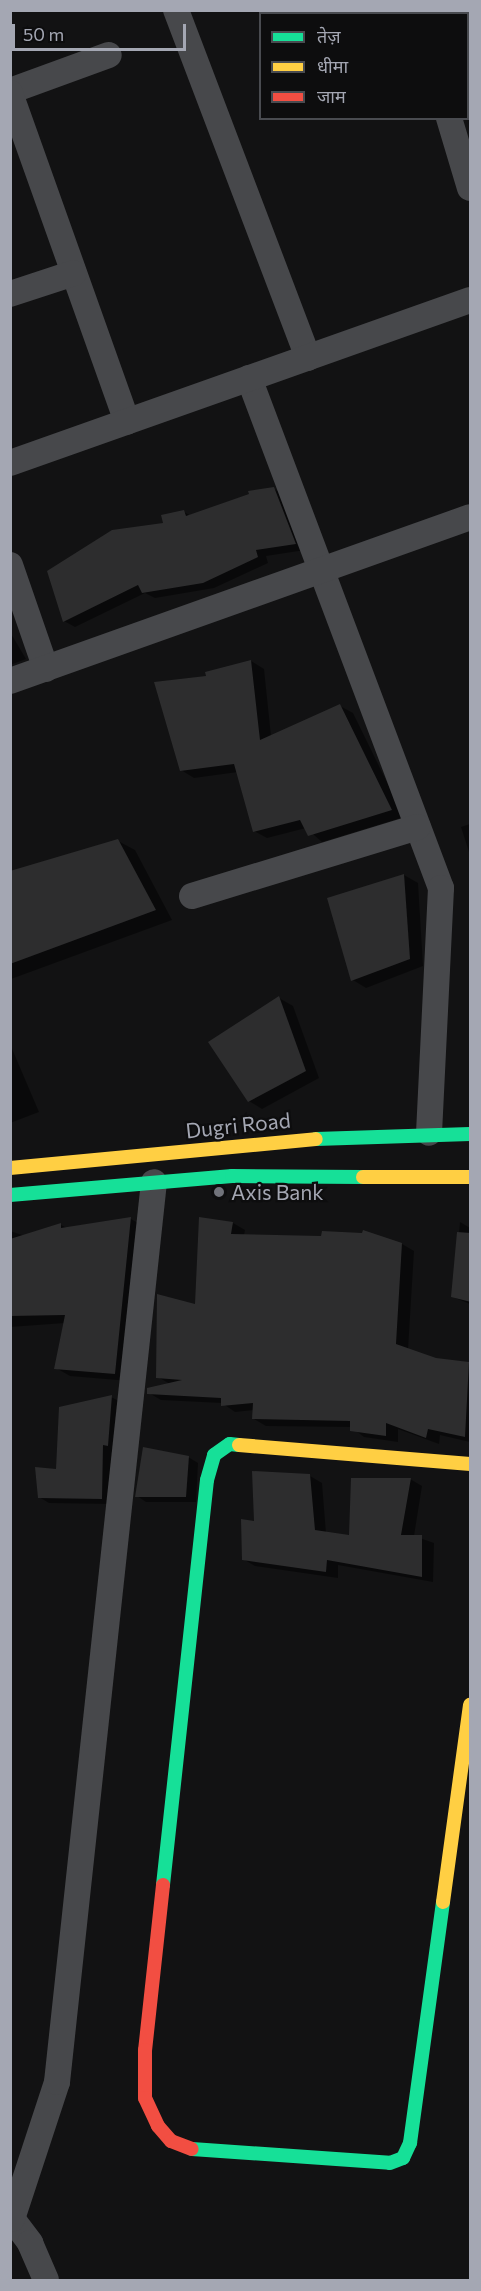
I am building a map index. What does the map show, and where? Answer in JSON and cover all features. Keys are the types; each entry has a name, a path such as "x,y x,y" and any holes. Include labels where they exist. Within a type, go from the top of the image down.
{"street":[{"path":"176,10 308,358"},
{"path":"109,55 10,92 127,422"},
{"path":"449,120 471,188"},
{"path":"10,294 74,273"},
{"path":"10,463 471,300"},
{"path":"249,378 441,888 429,1133"},
{"path":"10,681 322,572 471,517"},
{"path":"10,565 46,669"},
{"path":"192,896 418,827"},
{"name":"Dugri Road","path":"10,1168 290,1140 429,1133 471,1134"},
{"path":"10,1195 232,1176 471,1177"},
{"path":"46,2280 30,2243 11,2218 57,2082 154,1182"},
{"path":"471,1464 230,1444 214,1455 207,1480 145,2050 146,2098 158,2126 171,2140 197,2151 390,2163 404,2158 410,2144 471,1705"}],"building":[{"path":"274,487 296,544 256,550 258,557 203,583 142,593 138,585 63,622 47,571 112,530 163,523 161,515 184,510 186,516 249,494 248,491"},
{"path":"251,660 260,740 340,704 392,810 308,836 300,820 253,832 234,764 180,771 154,682 206,676 205,672"},
{"path":"118,839 156,910 10,964 10,871"},
{"path":"404,874 410,959 351,981 327,898"},
{"path":"279,996 306,1071 248,1102 208,1042"},
{"path":"131,1217 115,1374 54,1369 65,1315 10,1316 10,1239 61,1223 61,1228"},
{"path":"199,1217 233,1222 231,1234 321,1236 322,1231 362,1233 363,1230 402,1243 396,1344 436,1358 469,1362 465,1437 428,1429 426,1438 386,1423 386,1436 350,1431 350,1421 252,1419 253,1403 221,1406 221,1398 147,1394 147,1388 182,1380 156,1378 157,1294 195,1304"},
{"path":"457,1232 471,1233 471,1302 451,1297"},
{"path":"112,1395 108,1446 103,1445 102,1499 38,1498 35,1467 56,1469 59,1407"},
{"path":"143,1447 189,1456 186,1497 135,1497"},
{"path":"252,1471 310,1474 315,1530 349,1535 351,1478 411,1478 401,1535 422,1535 422,1577 327,1560 326,1572 242,1560 241,1519 254,1521"}],"traffic: fast":[{"path":"316,1139 470,1134"},
{"path":"10,1195 232,1176 363,1177"},
{"path":"163,1885 207,1480 214,1455 230,1444 239,1445"},
{"path":"192,2149 390,2163 403,2158 410,2143 443,1902"}],"traffic: slow":[{"path":"10,1168 316,1139"},
{"path":"363,1177 470,1177"},
{"path":"239,1445 470,1464"},
{"path":"443,1902 470,1705"}],"traffic: jam":[{"path":"163,1885 145,2050 145,2098 158,2126 171,2141 192,2149"}],"place":[{"name":"Axis Bank","path":"219,1192"}]}
